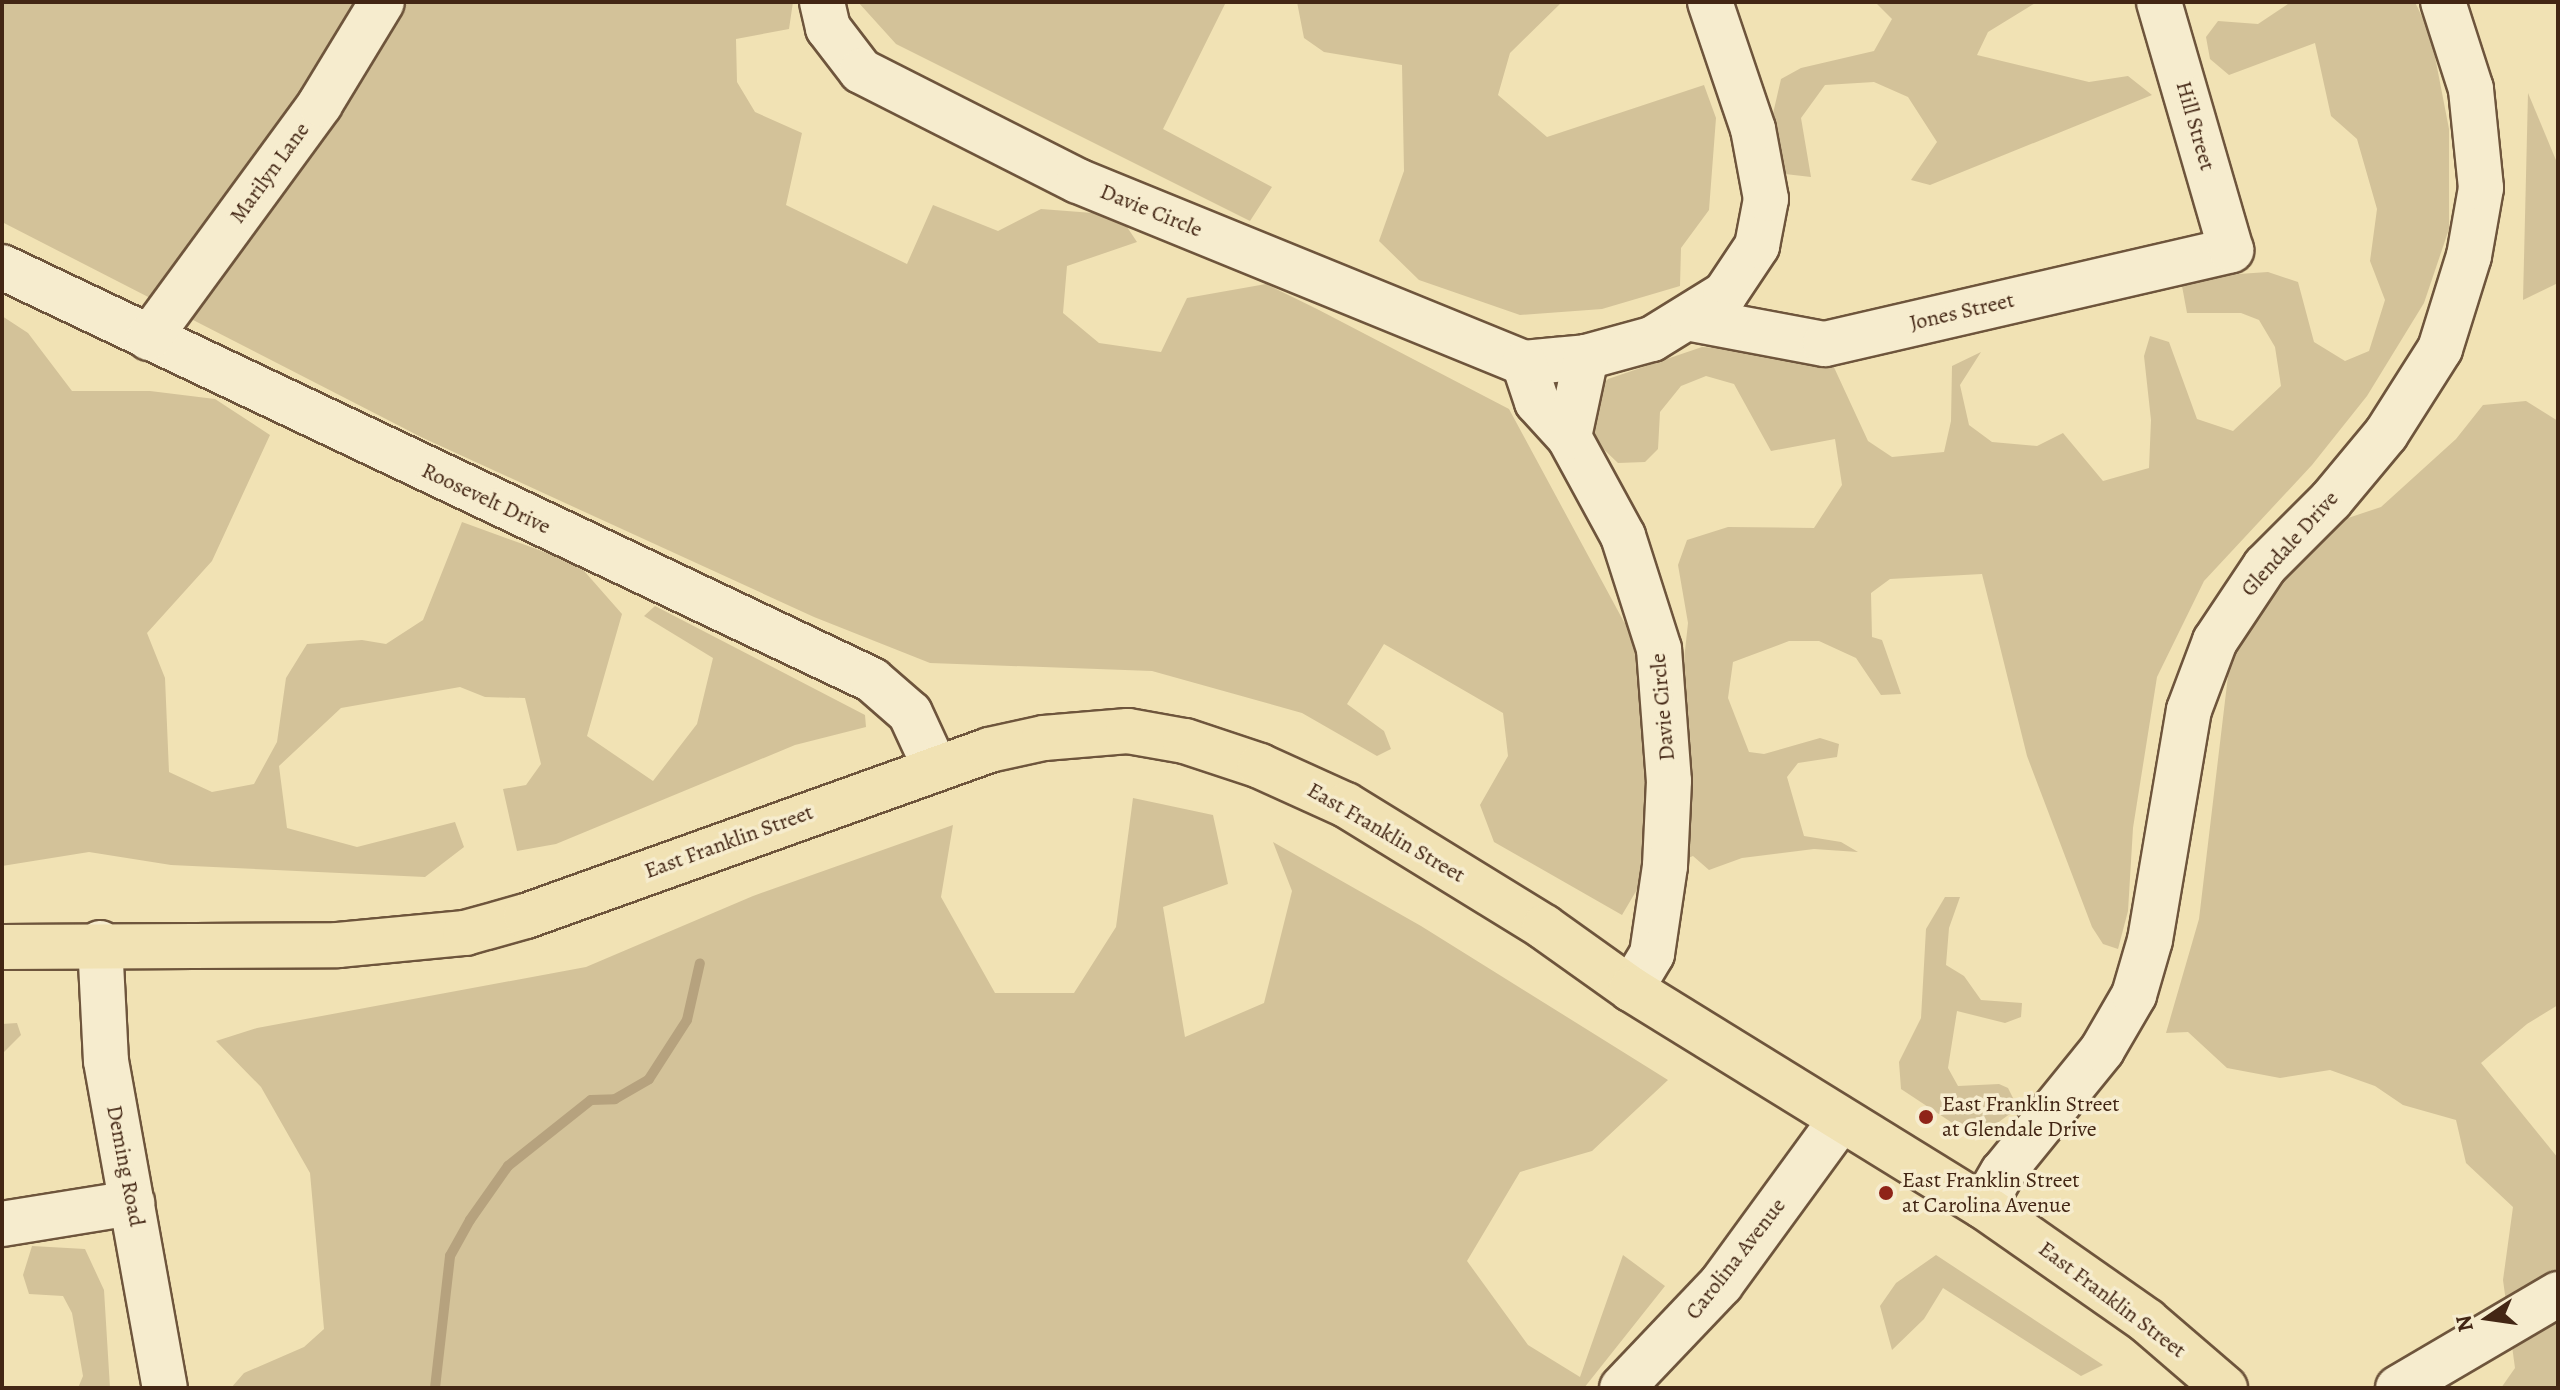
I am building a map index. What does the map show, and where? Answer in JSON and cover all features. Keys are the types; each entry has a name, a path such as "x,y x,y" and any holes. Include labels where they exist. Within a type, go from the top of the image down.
{"main road":[{"name":"East Franklin Street","path":"2,947 100,943 338,945 465,933 526,916 935,767 1044,738 1128,731 1185,741 1260,766 1346,805 1544,927 1631,989 1840,1121 1983,1206 2147,1321 2225,1388"}],"street":[{"name":"Marilyn Lane","path":"149,338 320,104 382,2"},
{"name":"Davie Circle","path":"822,2 828,28 861,71 1078,181 1524,363 1586,357 1652,339 1691,319 1725,294 1757,246 1766,199 1753,129 1710,2"},
{"name":"Hill Street","path":"2159,2 2231,250"},
{"name":"Glendale Drive","path":"1983,1206 2003,1172 2102,1050 2134,995 2150,940 2189,710 2215,641 2265,566 2331,500 2386,434 2440,349 2466,268 2481,188 2471,89 2443,2"},
{"name":"Jones Street","path":"1691,319 1825,344 2231,250"},
{"name":"Roosevelt Drive","path":"2,267 872,680 910,713 935,767"},
{"path":"1569,437 1586,357"},
{"name":"Davie Circle","path":"1524,363 1537,402 1569,437 1623,536 1647,599 1666,700 1665,866 1652,954 1631,989"},
{"name":"Deming Road","path":"100,943 104,1049 165,1388"},
{"name":"Carolina Avenue","path":"1622,1388 1721,1284 1840,1121"},
{"path":"2,1224 132,1203"},
{"path":"2398,1388 2558,1294"}],"shaded area":[{"path":"2,2 793,2 789,29 736,39 737,82 755,112 802,133 786,205 907,264 933,205 998,231 1041,209 1119,215 1137,242 1067,266 1063,313 1099,343 1161,352 1187,298 1266,284 1317,309 1509,409 1624,622 1684,660 1688,623 1678,565 1687,540 1728,527 1814,528 1842,485 1835,439 1771,451 1734,384 1706,376 1681,386 1660,412 1658,449 1645,462 1618,463 1596,442 1587,399 1608,379 1702,347 1769,351 1832,363 1868,441 1892,457 1944,452 1951,421 1952,366 1981,352 1960,385 1969,425 1992,442 2037,446 2063,433 2103,481 2149,468 2151,420 2144,356 2150,336 2169,342 2197,419 2233,431 2281,386 2275,347 2259,320 2241,313 2187,313 2182,286 2209,276 2268,272 2298,282 2314,342 2345,361 2369,351 2385,300 2370,261 2377,209 2357,139 2331,116 2315,43 2229,75 2210,59 2206,37 2218,21 2258,24 2291,2 2415,2 2431,36 2449,129 2449,229 2424,303 2367,396 2312,465 2204,581 2157,677 2133,828 2128,911 2118,949 2103,944 2092,927 2027,756 1982,574 1890,579 1871,593 1872,637 1882,640 1901,694 1881,695 1856,658 1819,641 1789,641 1733,662 1728,698 1749,752 1764,754 1820,738 1839,744 1837,757 1798,763 1787,777 1804,836 1841,842 1858,852 1814,849 1742,858 1709,870 1693,856 1645,876 1622,915 1494,842 1480,805 1508,756 1503,713 1384,644 1347,704 1384,731 1391,749 1377,756 1302,713 1152,671 930,663 814,617 421,437 2,222"},
{"path":"858,2 1226,2 1163,129 1272,187 1250,221 896,44"},
{"path":"1297,2 1562,2 1510,53 1498,95 1547,137 1704,85 1716,118 1709,210 1681,248 1680,286 1602,309 1520,315 1419,280 1379,241 1404,171 1402,65 1324,52 1304,38"},
{"path":"1875,2 2037,2 1988,32 1977,55 2089,82 2128,76 2152,95 1930,185 1911,180 1937,142 1908,97 1874,82 1825,85 1801,118 1811,177 1785,174 1772,118 1781,79 1801,68 1874,51 1892,19"},
{"path":"2528,93 2558,165 2558,283 2523,300"},
{"path":"2,316 28,333 72,391 150,391 215,399 270,435 212,561 147,633 165,678 169,772 212,792 254,784 277,742 286,678 307,644 362,640 386,644 423,620 462,522 578,564 622,614 587,736 653,781 697,724 713,658 644,616 655,606 865,715 866,727 795,745 556,844 517,851 503,789 526,785 541,764 525,698 485,697 460,687 341,708 279,766 287,828 357,847 455,822 464,847 425,877 171,865 89,852 2,866"},
{"path":"2526,401 2558,421 2558,1005 2527,1024 2481,1063 2558,1158 2558,1388 2501,1388 2515,1368 2503,1280 2513,1207 2466,1163 2456,1120 2403,1105 2375,1086 2330,1070 2280,1078 2227,1068 2188,1032 2166,1033 2199,919 2230,659 2285,571 2348,518 2381,507 2456,439 2483,405"},
{"path":"1133,798 1213,815 1228,884 1163,907 1185,1037 1264,1003 1292,891 1273,842 1421,926 1668,1080 1592,1151 1520,1172 1467,1261 1528,1345 1580,1377 1623,1255 1665,1286 1584,1388 231,1388 244,1373 304,1347 324,1329 310,1173 261,1087 216,1041 257,1028 586,967 753,896 953,825 941,897 995,993 1074,993 1116,927"},
{"path":"1945,897 1960,897 1949,928 1946,965 1964,976 1981,1000 2022,1003 2021,1017 2005,1023 1957,1011 1948,1068 1958,1086 1999,1084 2008,1088 2018,1108 1985,1132 1963,1130 1901,1089 1899,1062 1921,1018 1926,929"},
{"path":"17,1023 21,1035 2,1054 2,1024"},
{"path":"32,1246 85,1249 104,1290 110,1388 78,1388 83,1376 72,1313 63,1296 29,1294 23,1275"},
{"path":"1936,1255 2103,1365 2081,1376 1943,1288 1924,1319 1892,1350 1880,1306 1896,1283"}],"waterway":[{"path":"435,1388 450,1256 470,1220 508,1166 591,1100 615,1099 649,1079 687,1020 700,963"}],"place":[{"name":"East Franklin Street at Glendale Drive","path":"1926,1117"},
{"name":"East Franklin Street at Carolina Avenue","path":"1886,1193"}]}
